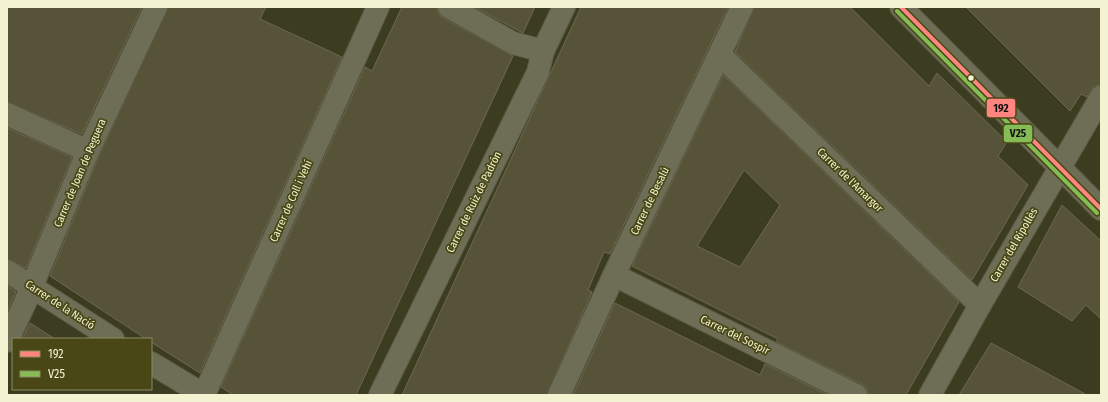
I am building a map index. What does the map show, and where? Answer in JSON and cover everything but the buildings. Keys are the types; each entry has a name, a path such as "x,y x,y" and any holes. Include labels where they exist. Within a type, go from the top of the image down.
{"street":[{"name":"Carrer de Joan de Peguera","path":"7,341 88,150 156,7"},
{"name":"Carrer de Coll i Vehí","path":"204,395 378,7"},
{"path":"449,7 513,43 543,51"},
{"name":"Carrer de Ruiz de Padrón","path":"380,395 538,72 543,51 564,7"},
{"name":"Carrer de Besalú","path":"559,395 614,275 742,7"},
{"path":"901,7 1101,209"},
{"name":"Carrer de l'Amargor","path":"720,55 980,305"},
{"name":"Carrer del Ripollès","path":"930,395 980,305 1101,97"},
{"path":"7,114 88,150"},
{"name":"Carrer de la Nació","path":"7,271 111,338"},
{"name":"Carrer del Sospir","path":"614,275 856,395"},
{"path":"152,364 204,395"}],"transit line":[{"name":"192","path":"901,7 1101,209"},
{"name":"V25","path":"897,11 1097,213"}]}
